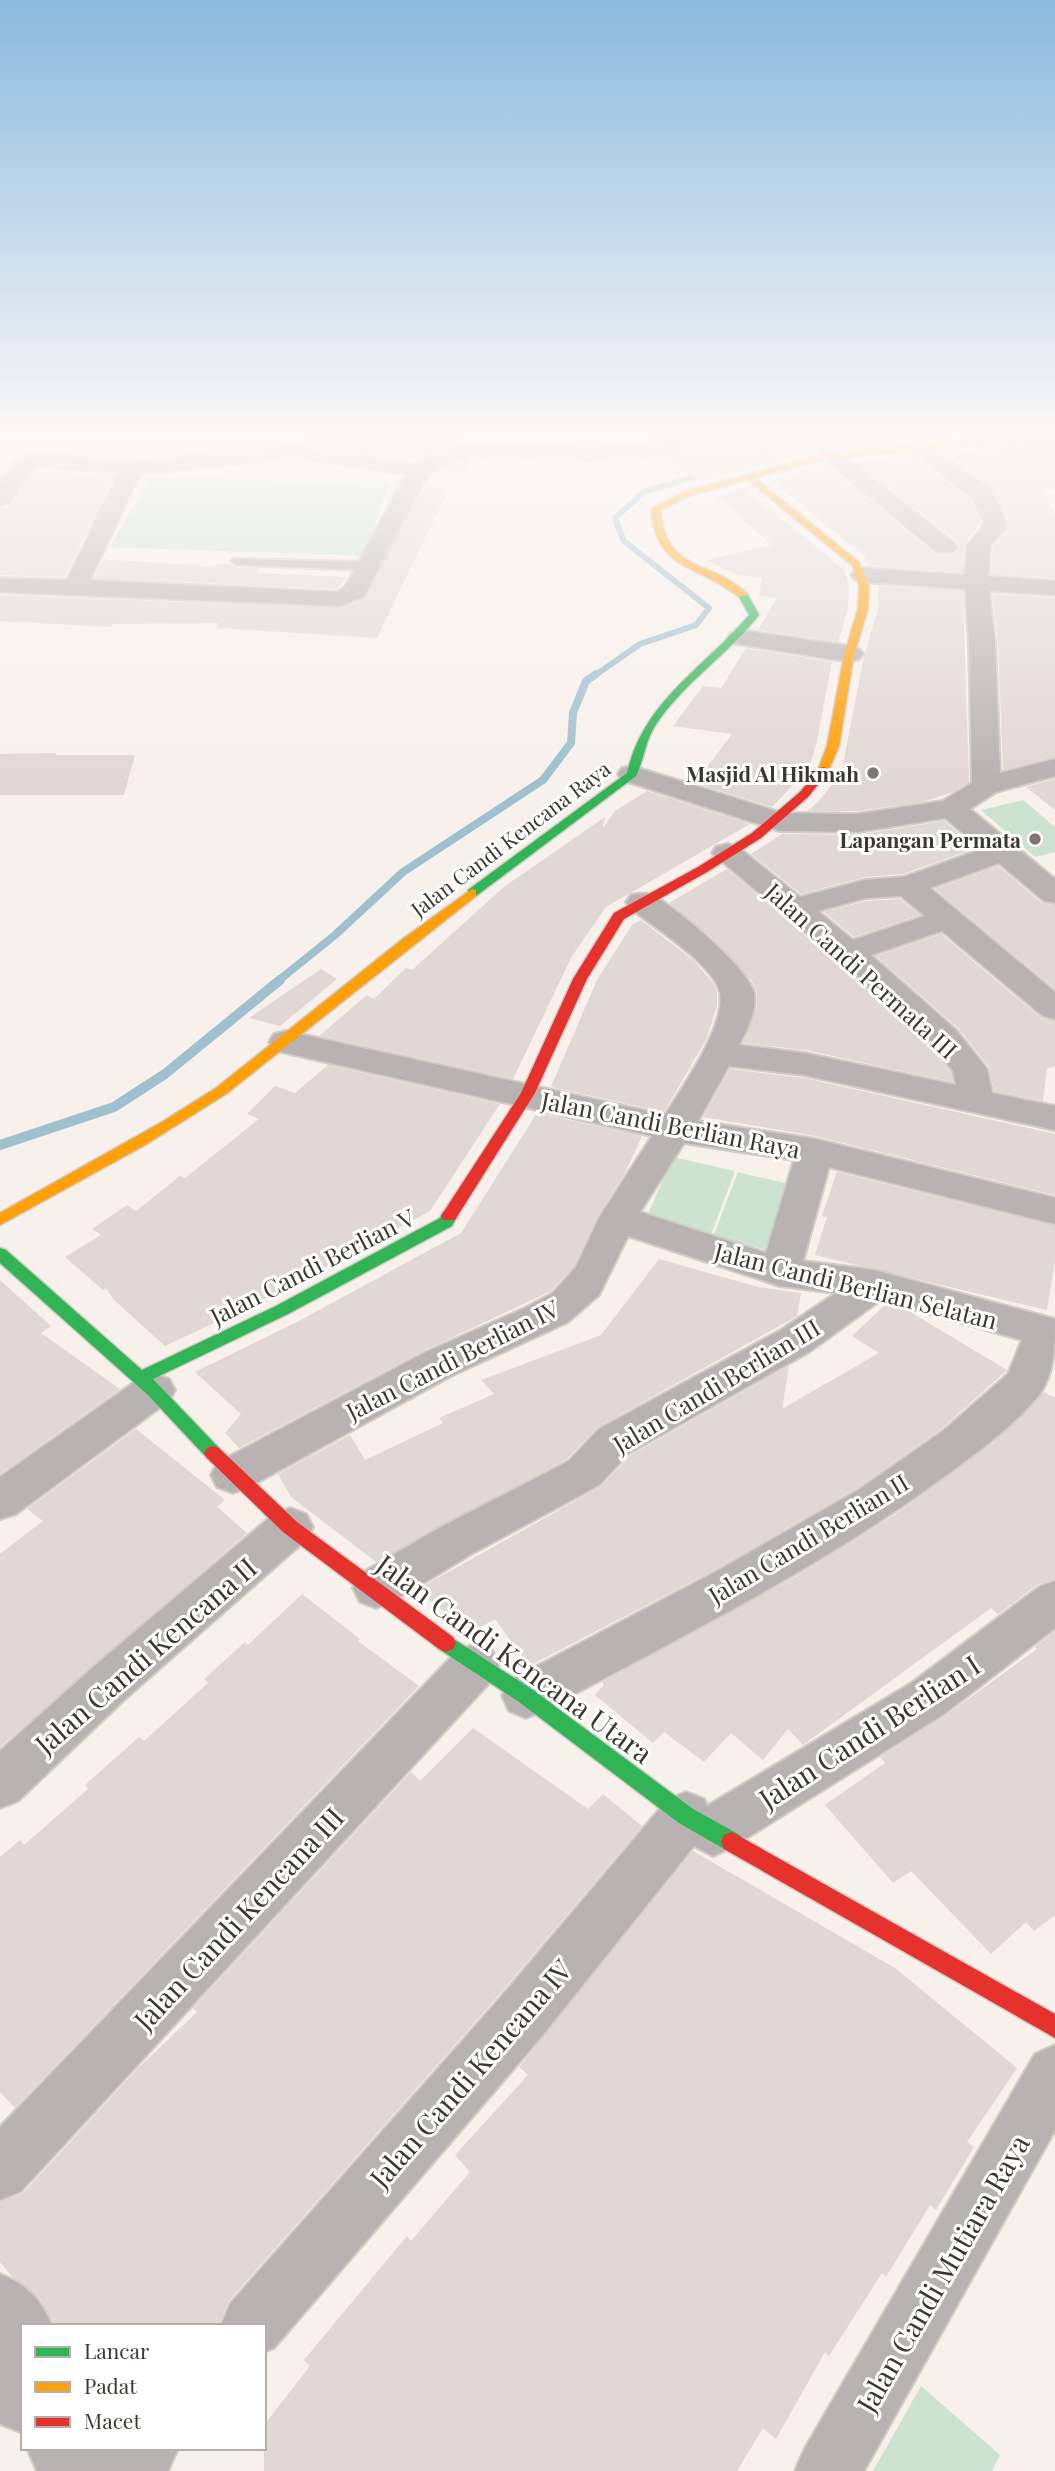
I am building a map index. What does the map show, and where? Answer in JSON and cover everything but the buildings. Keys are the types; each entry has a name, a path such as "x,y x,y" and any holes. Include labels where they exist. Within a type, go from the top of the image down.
{"street":[{"path":"75,587 94,547"},
{"path":"0,585 331,601 349,597 378,547"},
{"name":"Jalan Candi Kencana Raya","path":"0,1220 54,1187 164,1129 286,1042 433,920 556,833 632,774 637,745 655,717 740,638 754,615 744,592 676,557 668,547"},
{"path":"834,547 860,570 1055,588"},
{"path":"860,570 913,553 943,547"},
{"path":"979,547 976,581 982,643 986,786"},
{"name":"Jalan Candi Berlian V","path":"147,1384 446,1222 457,1198 526,1096 590,956 619,916 780,822 826,767 849,654 858,632 865,594 860,570"},
{"path":"740,638 849,654"},
{"path":"632,774 780,822 858,823 951,808 986,786 1055,767"},
{"path":"951,808 1055,894"},
{"path":"794,908 865,889 908,886 1001,852"},
{"name":"Jalan Candi Permata III","path":"727,853 848,952 962,1057 970,1069 976,1100"},
{"path":"908,886 1055,1009"},
{"name":"Jalan Candi Berlian IV","path":"233,1475 412,1376 486,1339 552,1312 579,1293 618,1219 719,1054 740,1007 737,992 709,958 642,902"},
{"path":"848,952 946,919"},
{"name":"Jalan Candi Berlian Raya","path":"286,1042 674,1129 815,1151 1055,1211"},
{"path":"719,1054 804,1064 1055,1118"},
{"path":"780,1272 815,1151"},
{"name":"Jalan Candi Berlian Selatan","path":"618,1219 780,1272 874,1284 1051,1333"},
{"name":"Jalan Candi Kencana Utara","path":"0,1254 147,1384 233,1475 290,1527 376,1588 475,1665 526,1696 699,1824 1055,2027"},
{"name":"Jalan Candi Berlian III","path":"376,1588 457,1540 584,1473 614,1441 795,1341 844,1309 874,1284"},
{"name":"Jalan Candi Berlian II","path":"526,1696 735,1584 876,1502 958,1443 1025,1383 1051,1333"},
{"path":"0,1501 147,1384"},
{"name":"Jalan Candi Kencana II","path":"0,1784 108,1684 290,1527"},
{"name":"Jalan Candi Berlian I","path":"699,1824 927,1699 1055,1601"},
{"name":"Jalan Candi Kencana III","path":"4,2158 475,1665"},
{"name":"Jalan Candi Kencana IV","path":"254,2324 521,2017 699,1824"},
{"name":"Jalan Candi Mutiara Raya","path":"828,2471 1055,2074"},
{"path":"0,2305 21,2330"},
{"path":"0,2373 21,2399"},
{"path":"69,2450 123,2462"}],"lane":[{"path":"237,561 368,566"}],"green space":[{"path":"119,547 368,547 365,556"},
{"name":"Lapangan Permata","path":"1023,800 1055,827 1055,852 1035,857 981,810"},
{"path":"673,1157 735,1171 710,1237 645,1221"},
{"path":"738,1172 801,1187 779,1253 713,1237"},
{"path":"921,2386 1000,2455 992,2471 873,2471"}],"waterway":[{"path":"594,676 640,644 696,625 709,608 632,547"},
{"path":"278,981 335,935 403,872 543,780 571,743 573,713 586,681 596,674"},
{"path":"0,1145 114,1107 165,1074 280,980"}],"traffic: fast":[{"path":"472,893 632,774 638,749 663,707 754,615 743,595"},
{"path":"140,1378 282,1310 446,1222 449,1216"},
{"path":"0,1254 154,1390 213,1453"},
{"path":"446,1643 526,1696 686,1816 732,1842"}],"traffic: slow":[{"path":"666,547 673,555 729,584 743,595"},
{"path":"824,770 833,746 849,655 863,609 864,586 856,564 835,547"},
{"path":"0,1220 167,1126 221,1091 472,893"}],"traffic: jam":[{"path":"449,1216 528,1093 580,979 604,936 619,916 703,870 757,836 804,795 824,770"},
{"path":"213,1453 290,1527 446,1643"},
{"path":"732,1842 1055,2027"}],"place":[{"name":"Masjid Al Hikmah","path":"873,773"},
{"name":"Lapangan Permata","path":"1035,839"}]}
